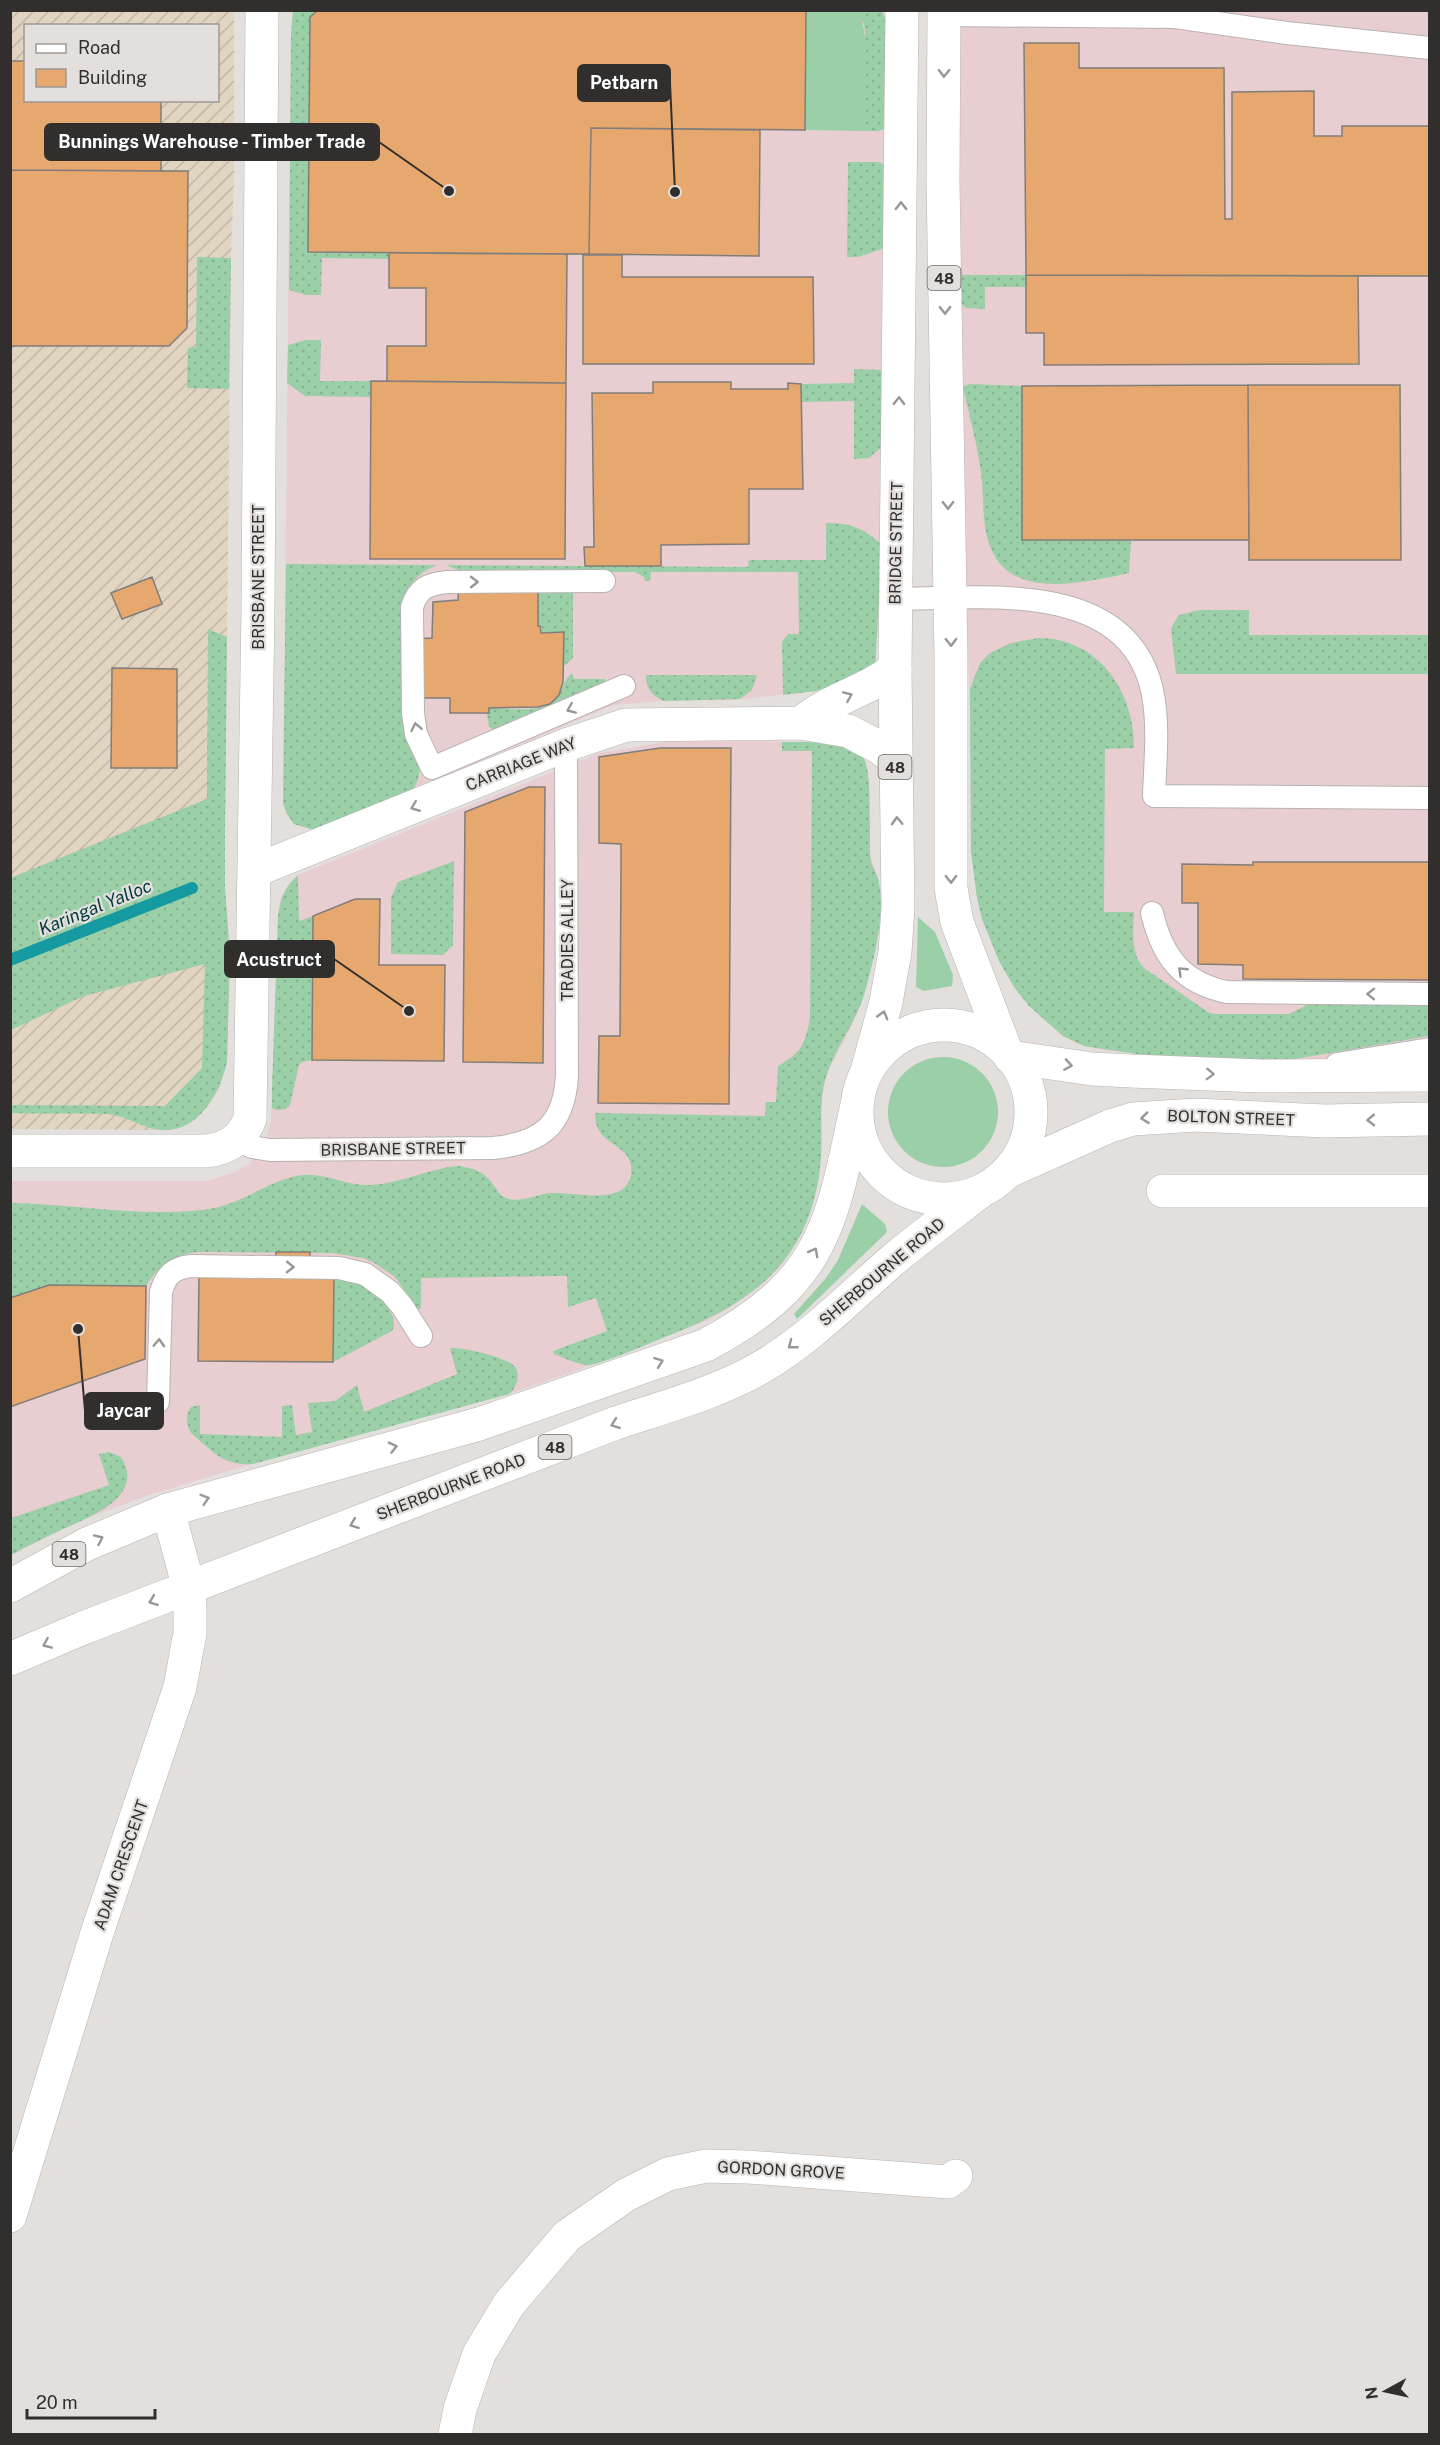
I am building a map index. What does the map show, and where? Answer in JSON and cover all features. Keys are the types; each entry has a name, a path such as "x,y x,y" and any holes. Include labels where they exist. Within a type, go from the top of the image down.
{"main road":[{"name":"BRISBANE STREET","path":"237,1140 245,1130 252,1111 262,10"},
{"name":"BRIDGE STREET","path":"862,1085 886,1002 896,952 898,886 895,669 902,10"},
{"name":"48","path":"862,1085 858,1123 871,1160 894,1183 924,1197 944,1199 965,1196 995,1180 1023,1148 1030,1120 1028,1091 1023,1076 1008,1054 957,921 951,888 950,598 943,182 944,13"},
{"path":"801,723 819,709 872,684 895,669"},
{"name":"CARRIAGE WAY","path":"254,871 438,782 626,725 801,723 848,731 879,747 895,760"},
{"name":"48","path":"10,1586 87,1544 168,1510 479,1424 706,1345 731,1331 780,1296 802,1272 816,1250 828,1224 840,1186 862,1085 885,1048 909,1031 938,1024 968,1028 988,1036 1008,1054"},
{"path":"1008,1054 1092,1069 1261,1076 1430,1075"},
{"name":"BOLTON STREET","path":"995,1180 1110,1126 1133,1119 1196,1115 1325,1121 1430,1119"},
{"path":"10,1151 207,1151 219,1149 237,1140"},
{"name":"SHERBOURNE ROAD","path":"10,1659 758,1370 839,1308 895,1258 995,1180"},
{"path":"1164,1191 1430,1191"},
{"name":"ADAM CRESCENT","path":"10,2216 97,1933 180,1687 190,1633 189,1588 168,1510"},
{"name":"GORDON GROVE","path":"455,2434 460,2409 479,2355 509,2304 567,2236 626,2195 668,2174 706,2166 948,2182 956,2176"}],"lane":[{"path":"944,13 1175,17 1287,33 1430,48"},
{"path":"604,581 447,582 423,587 412,607 413,713 416,734 438,782 624,686"},
{"path":"896,599 1029,600 1068,605 1090,614 1116,631 1142,663 1153,694 1154,796 1430,798"},
{"name":"TRADIES ALLEY","path":"547,1131 557,1118 563,1103 566,1083 566,745"},
{"path":"1152,913 1161,941 1175,964 1191,980 1214,990 1430,994"},
{"path":"1261,1076 1430,1049"},
{"name":"BRISBANE STREET","path":"237,1140 252,1147 270,1150 493,1148 524,1143 547,1131"},
{"path":"158,1402 161,1292 170,1272 179,1268 339,1268 365,1274 390,1292 422,1336"}],"shaded area":[{"path":"11,11 234,11 234,176 231,258 225,834 225,889 230,954 227,1061 219,1089 206,1109 181,1126 161,1130 11,1129"},
{"path":"293,11 882,11 886,20 882,545 816,691 733,700 664,701 614,705 326,826 304,828 294,824 283,803"},
{"path":"960,11 1429,11 1429,1063 1316,1063 1107,1051 1084,1046 1063,1036 1029,1006 1014,987 999,961 982,919 971,852 970,715 959,371"},
{"path":"671,741 827,742 866,761 870,855 880,893 880,915 874,952 864,995 852,1026 829,1069 823,1088 820,1107 820,1159 817,1185 810,1211 798,1240 781,1266 762,1285 713,1318 575,1371 509,1394 262,1461 149,1495 84,1519 11,1555 11,1181 207,1181 233,1173 250,1163 264,1144 271,1120 278,916 281,897 288,885 298,875 599,753"}],"green space":[{"path":"293,11 318,11 310,17 308,252 389,253 389,259 322,258 321,295 306,295 289,290"},
{"path":"806,11 857,11 862,20 866,50 863,131 805,130"},
{"path":"857,11 882,11 886,20 886,128 879,131 863,131 865,33 864,24"},
{"path":"848,162 879,162 885,165 885,248 858,257 847,257"},
{"path":"197,257 231,258 229,389 187,388 188,348 196,347"},
{"path":"959,275 1026,275 1026,287 985,287 985,309 966,308 959,301"},
{"path":"306,340 321,340 320,381 371,381 371,397 305,396 287,383 288,345"},
{"path":"854,369 883,370 883,446 869,458 854,459 854,401 802,402 801,384 854,383"},
{"path":"969,384 1022,386 1022,540 1131,540 1129,573 1072,583 1051,584 1032,582 1014,575 1000,564 990,546 986,530 979,458 963,387"},
{"path":"826,523 857,528 882,545 875,672 816,691 783,695 782,642 788,634 799,634 798,572 651,572 650,581 645,581 644,577 635,572 463,572 446,565 748,567 749,560 826,560"},
{"path":"286,564 437,565 415,580 403,603 406,739 418,763 417,782 413,790 314,830 294,824 283,803"},
{"path":"573,591 573,658 563,667 564,632 541,633 540,626 538,626 538,592"},
{"path":"1199,610 1249,610 1249,635 1429,635 1429,674 1176,674 1171,628 1179,615"},
{"path":"208,629 227,637 225,889 230,954 227,1061 224,1073 206,1109 186,1125 174,1129 153,1129 107,1114 11,1113 11,1105 165,1106 202,1068 205,964 84,996 11,1030 10,878 207,799"},
{"path":"1039,638 1060,640 1079,647 1096,658 1120,689 1128,708 1133,727 1134,748 1105,749 1104,912 1134,912 1134,949 1144,968 1213,1014 1289,1014 1315,1001 1429,1002 1429,1036 1265,1064 1177,1060 1084,1046 1063,1036 1029,1006 1014,987 999,961 982,919 977,898 971,852 970,689 980,663 990,653 1011,643"},
{"path":"572,673 574,679 605,679 606,684 495,730 489,727 487,714 489,708 526,709 545,706 558,696 565,681"},
{"path":"646,675 757,675 752,690 740,699 664,701 650,691"},
{"path":"782,742 812,742 846,746 855,749 865,760 870,798 870,857 878,880 881,909 875,954 864,995 826,1077 821,1107 821,1158 816,1193 806,1224 792,1250 773,1273 751,1292 726,1309 697,1324 614,1358 588,1365 566,1359 554,1354 553,1351 607,1331 596,1298 568,1307 567,1276 421,1278 421,1309 418,1309 395,1277 363,1258 332,1253 199,1252 182,1255 168,1262 156,1272 146,1286 49,1285 11,1298 10,1203 178,1212 216,1208 296,1176 316,1175 353,1184 372,1185 457,1166 481,1173 501,1195 510,1199 553,1193 593,1196 617,1192 628,1184 631,1176 631,1164 627,1156 601,1133 596,1125 595,1113 765,1116 766,1102 776,1102 778,1066 793,1056 804,1042 810,1017 812,751 782,751"},
{"path":"454,861 453,945 443,955 391,954 391,898 398,882"},
{"path":"298,875 299,921 313,916 312,1060 299,1065 290,1105 286,1109 276,1110 272,1108 272,1089 278,916 284,894 289,884"},
{"path":"918,917 935,932 953,975 952,986 924,991 916,987"},
{"path":"943,1057 964,1061 982,1073 994,1091 998,1112 994,1133 982,1151 964,1163 943,1167 922,1163 904,1151 892,1133 888,1112 892,1091 904,1073 922,1061"},
{"path":"862,1204 885,1224 887,1232 797,1319 794,1314 826,1278 838,1260"},
{"path":"334,1278 356,1282 371,1290 390,1310 394,1325 392,1331 333,1362"},
{"path":"450,1348 483,1353 513,1365 518,1376 514,1388 509,1394 253,1464 233,1463 219,1456 191,1433 188,1426 189,1410 191,1407 200,1405 200,1434 282,1437 282,1406 292,1405 296,1435 312,1432 308,1403 335,1401 357,1385 364,1412 457,1374"},
{"path":"109,1452 121,1457 127,1471 126,1484 120,1495 98,1512 11,1555 11,1518 109,1485 99,1454"}],"building":[{"path":"318,10 806,10 805,130 591,128 589,254 308,252 310,17"},
{"path":"1024,43 1079,43 1079,68 1224,68 1225,219 1232,219 1232,92 1314,91 1314,136 1342,136 1342,126 1430,126 1430,276 1026,275"},
{"path":"10,61 24,61 24,102 161,102 161,171 10,170"},
{"path":"591,128 760,130 759,256 589,254"},
{"path":"10,170 188,171 187,328 169,346 10,346"},
{"path":"389,253 567,254 566,383 387,381 387,346 426,346 426,288 389,288"},
{"path":"583,255 622,255 622,277 813,277 814,364 583,364"},
{"path":"1026,275 1358,276 1359,364 1044,365 1044,333 1026,333"},
{"path":"371,381 566,383 565,559 370,559"},
{"path":"653,382 731,382 731,389 788,389 788,383 801,384 803,489 749,489 749,544 661,545 661,566 585,566 584,547 594,547 592,393 653,393"},
{"path":"1248,385 1249,540 1022,540 1022,386"},
{"path":"1248,385 1400,385 1401,560 1249,560"},
{"path":"152,577 162,604 122,619 111,593"},
{"path":"459,581 538,592 538,626 540,626 541,633 564,632 563,682 559,695 550,704 538,707 489,708 489,713 450,713 450,698 411,698 411,639 432,638 433,602 458,600"},
{"path":"112,668 177,669 177,768 111,768"},
{"path":"660,748 731,748 729,1104 598,1103 599,1036 620,1036 621,867 621,844 599,843 599,757"},
{"path":"529,787 545,787 543,1063 463,1062 465,812"},
{"path":"1253,862 1430,862 1430,980 1243,979 1243,965 1198,964 1198,903 1182,903 1182,864 1253,865"},
{"path":"355,899 380,899 379,965 445,965 444,1061 312,1060 313,916"},
{"path":"276,1252 310,1252 310,1276 275,1276"},
{"path":"199,1275 334,1278 333,1362 198,1361"},
{"path":"49,1285 146,1286 145,1359 10,1407 10,1298"}],"waterway":[{"name":"Karingal Yalloc","path":"10,960 192,888"}],"place":[{"name":"Bunnings Warehouse - Timber Trade","path":"449,191"},
{"name":"Petbarn","path":"675,192"},
{"name":"Acustruct","path":"409,1011"},
{"name":"Jaycar","path":"78,1329"}]}
